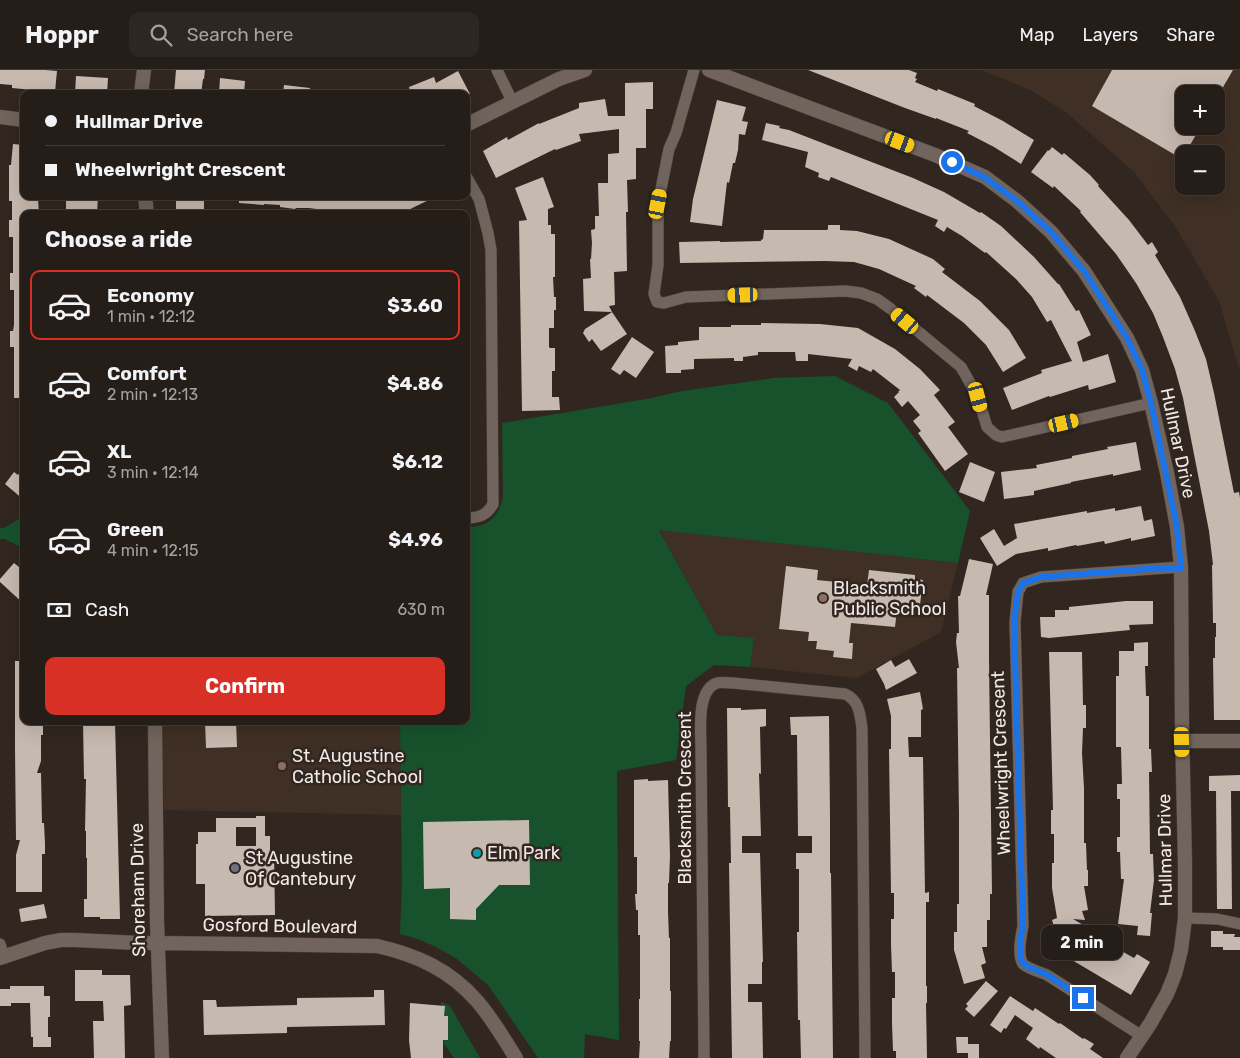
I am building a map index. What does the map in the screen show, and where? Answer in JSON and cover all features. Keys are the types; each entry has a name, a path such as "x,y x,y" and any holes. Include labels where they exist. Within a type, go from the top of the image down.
{"street":[{"path":"142,90 144,70"},
{"path":"497,70 512,101"},
{"path":"470,123 559,79 584,70"},
{"path":"694,70 676,133 669,149 658,204 658,265 654,294 657,302 664,303 686,297 860,292 892,309 961,367 978,397 987,427 996,435 1002,437 1151,403"},
{"name":"Hullmar Drive","path":"709,70 935,155 984,177 1017,201 1051,232 1084,271 1127,338 1142,370 1151,403 1177,527 1181,568 1185,918 1181,950 1175,974 1167,994 1127,1058"},
{"path":"0,117 20,120"},
{"path":"470,183 479,199 491,250 493,504 485,514 478,518 470,518"},
{"name":"Wheelwright Crescent","path":"1142,1036 1046,974 1028,967 1020,958 1020,940 1023,926 1014,622 1018,592 1023,583 1041,577 1181,568"},
{"name":"Blacksmith Crescent","path":"704,1058 702,702 707,690 716,683 845,694 849,695 857,703 862,728 864,1058"},
{"name":"Shoreham Drive","path":"155,725 158,943 162,1058"},
{"path":"1182,742 1240,741"},
{"path":"1185,918 1217,919 1240,924"},
{"name":"Gosford Boulevard","path":"2,953 61,940 139,943 377,946 396,950 425,961 445,972 466,989 478,1002 516,1058"}],"shaded area":[{"path":"982,70 1240,70 1240,372 1219,301 1175,226 1134,172 1067,113 1032,91"},
{"name":"Blacksmith Public School","path":"659,529 958,563 941,632 857,678 750,667 754,639 717,635"},
{"name":"St. Augustine Catholic School","path":"162,725 400,725 401,815 164,810"}],"green space":[{"path":"835,376 888,403 970,511 958,563 659,530 717,635 754,638 750,667 714,665 686,686 676,760 617,771 619,1040 585,1034 584,1058 538,1058 488,985 457,959 418,939 400,934 402,885 400,725 470,725 470,527 480,526 491,520 501,504 503,497 502,423 652,398 682,391 774,378"},
{"path":"20,518 20,547 5,539 0,539 0,528 4,528"},
{"path":"441,1002 450,1006 480,1058 454,1058 444,1044"}],"building":[{"path":"0,70 57,71 55,90 12,88 12,85 0,84"},
{"path":"176,70 205,70 202,90 174,90"},
{"path":"808,70 909,70 917,73 915,82 975,104 974,106 1034,140 1021,164 967,133 969,131"},
{"path":"1112,70 1233,70 1224,85 1175,85 1175,135 1196,135 1190,145 1175,145 1175,155 1092,106"},
{"path":"458,71 468,90 410,90 409,87 434,77 436,83"},
{"path":"76,76 108,78 107,90 75,90"},
{"path":"220,78 245,81 244,90 219,90"},
{"path":"653,82 653,109 646,109 646,148 636,148 636,179 627,180 627,271 614,272 615,305 609,306 612,312 584,311 583,279 591,278 591,230 595,229 595,216 599,216 598,183 608,183 608,154 619,153 619,129 579,134 581,141 555,149 496,178 483,151 507,137 508,140 539,123 579,108 579,103 605,99 608,116 625,116 625,83"},
{"path":"284,85 310,88 310,90 283,90"},
{"path":"717,100 746,107 742,121 748,122 745,135 739,134 735,163 733,163 729,183 727,182 722,226 690,222 693,199"},
{"path":"766,123 780,126 779,128 789,130 913,178 981,212 1001,226 1034,257 1059,284 1076,311 1079,310 1091,335 1077,342 1083,362 1108,354 1116,382 1089,390 1088,385 1049,396 1012,410 1003,388 1042,373 1041,370 1072,361 1051,320 1047,322 1032,297 1016,279 986,252 947,227 944,232 935,226 938,220 831,177 829,181 818,177 819,173 805,167 808,152 762,140"},
{"path":"13,144 20,145 20,200 38,200 39,210 20,210 20,398 14,398 14,347 10,347 10,331 13,331 14,325 14,290 10,290 10,273 13,273 13,237 9,237 9,220 12,220 12,201 9,201 9,165 11,165"},
{"path":"1052,147 1062,155 1064,153 1090,175 1148,245 1152,242 1158,252 1155,255 1180,297 1206,359 1234,493 1239,492 1240,498 1240,720 1214,720 1213,658 1215,658 1216,623 1213,623 1213,565 1209,531 1183,398 1175,369 1153,313 1136,283 1116,254 1081,211 1054,186 1053,188 1031,172"},
{"path":"543,177 554,207 548,209 548,225 551,225 551,234 555,234 555,277 553,277 554,297 556,297 554,328 549,328 549,347 555,348 555,371 552,371 552,397 559,397 560,410 522,411 519,221 527,220 515,188"},
{"path":"66,200 98,200 97,210 66,210"},
{"path":"176,200 204,200 204,210 176,210"},
{"path":"239,200 429,200 408,210 295,209 280,207 280,205 239,203"},
{"path":"828,225 840,225 840,230 857,231 889,239 933,259 945,269 942,272 980,301 1009,330 1026,358 1003,372 986,345 964,323 927,295 926,297 914,288 916,286 879,269 854,262 680,263 679,242 761,241 764,230 827,230"},
{"path":"612,312 627,334 601,351 592,339 589,342 583,333 585,329"},
{"path":"761,323 820,324 858,328 895,349 920,369 940,390 934,395 955,422 948,427 968,454 945,471 918,433 921,431 913,421 920,415 908,401 902,407 894,397 900,390 873,369 871,372 859,366 857,371 848,366 852,359 808,354 808,361 796,361 795,352 758,352 758,355 743,357 743,361 734,361 734,358 694,359 694,369 681,370 681,373 666,373 665,346 678,345 678,342 699,340 699,327 731,327 731,325 761,325"},
{"path":"632,337 654,352 636,378 624,370 620,375 611,369"},
{"path":"1136,442 1141,470 1071,482 1034,491 1034,495 1004,499 1001,472 1037,468 1036,465 1108,449 1107,447"},
{"path":"970,462 995,472 984,502 959,492"},
{"path":"14,472 18,475 20,473 20,497 5,484"},
{"path":"1141,506 1144,521 1152,519 1155,536 1131,541 1131,538 1105,544 1104,541 1048,551 1048,548 1016,554 997,566 980,538 994,529 1004,546 1017,538 1014,524 1087,511 1087,513 1115,508 1115,511"},
{"path":"969,559 993,564 986,595 989,595 992,894 990,894 990,920 987,920 987,947 982,947 986,963 981,965 985,978 964,984 954,950 954,932 957,932 957,904 959,904 957,668 959,668 956,642 957,633 959,633 958,596 960,596"},
{"path":"14,563 20,568 20,600 0,582 0,579"},
{"path":"786,566 818,570 817,580 867,585 869,570 915,575 915,579 923,580 919,613 897,610 895,627 851,623 849,643 853,643 852,659 833,657 834,651 816,649 817,641 808,641 809,632 779,629"},
{"path":"1126,601 1153,601 1153,624 1129,625 1130,630 1049,638 1041,637 1040,617 1055,617 1055,610 1069,610 1069,607"},
{"path":"1148,642 1148,666 1145,666 1146,696 1149,696 1149,749 1151,749 1152,772 1149,772 1150,854 1153,854 1154,880 1150,913 1152,913 1150,936 1137,935 1138,926 1118,924 1124,879 1121,879 1120,852 1117,852 1117,837 1120,837 1120,799 1117,799 1117,784 1122,784 1121,747 1116,747 1116,676 1119,676 1119,651 1134,651 1134,643"},
{"path":"1049,652 1082,652 1083,705 1086,705 1086,728 1083,728 1082,753 1084,843 1086,843 1088,870 1088,886 1084,886 1088,910 1082,911 1085,920 1073,919 1111,941 1109,944 1134,958 1137,954 1150,962 1131,995 1072,960 1089,932 1059,942 1052,920 1057,918 1052,888 1054,834 1051,834 1051,810 1053,810"},
{"path":"909,659 917,673 886,690 876,669 891,660 895,667"},
{"path":"15,661 20,661 20,725 43,725 41,761 37,773 41,773 42,823 44,823 45,844 45,854 42,854 42,892 16,892 16,855 20,840 16,840"},
{"path":"920,692 923,709 921,710 921,737 908,737 909,757 923,757 925,893 929,892 929,902 926,902 927,1058 896,1058 896,1051 893,1051 892,1024 895,972 892,972 891,945 894,893 891,893 889,749 891,749 891,716 887,699"},
{"path":"727,708 741,708 741,710 766,709 766,726 760,727 761,836 742,836 742,853 760,853 762,984 748,984 748,1002 762,1002 763,1058 732,1058 729,863 731,863 730,807 728,807"},
{"path":"829,716 833,1058 801,1058 800,1020 798,1020 797,932 799,932 799,869 796,869 796,853 812,853 812,836 798,836 797,735 791,735 790,717"},
{"path":"83,725 115,725 120,919 84,917 84,899 87,899 87,858 85,831 86,779 84,779"},
{"path":"205,725 236,725 237,747 206,748"},
{"path":"1240,775 1240,791 1231,791 1232,909 1217,909 1216,791 1209,791 1209,776"},
{"path":"648,779 648,781 668,780 670,856 668,912 671,991 669,1058 639,1058 640,935 638,935 638,910 636,910 635,894 637,894 637,857 634,857 634,780"},
{"name":"St Augustine Of Cantebury","path":"256,816 265,816 265,836 270,836 270,852 274,852 275,915 205,916 205,884 196,884 196,844 198,844 198,832 216,832 216,818 256,818","holes":["236,827 256,827 256,846 236,846"]},
{"name":"Elm Park","path":"529,820 530,885 499,885 476,909 476,920 450,919 450,888 424,889 423,822"},
{"path":"44,904 47,918 21,922 19,909"},
{"path":"1211,931 1223,931 1223,934 1235,934 1234,937 1240,937 1240,950 1223,950 1223,947 1211,947"},
{"path":"75,970 102,970 102,975 130,975 131,1005 124,1006 125,1058 94,1058 93,1021 104,1021 103,1001 75,1001"},
{"path":"986,981 998,991 974,1017 965,1009 968,1006 966,1004"},
{"path":"10,986 44,986 44,996 50,996 48,1037 51,1037 51,1047 33,1047 30,1003 11,1003 11,1006 0,1006 0,989 10,989"},
{"path":"374,990 384,990 385,1025 287,1027 287,1033 204,1035 203,1000 216,1000 217,1007 297,1005 297,998 374,997"},
{"path":"1010,996 1033,1011 1035,1008 1094,1044 1090,1049 1103,1058 1056,1058 1026,1039 1033,1028 1015,1015 1001,1033 990,1025"},
{"path":"410,1003 445,1006 444,1016 448,1016 448,1040 443,1040 443,1058 411,1058 409,1040"},
{"path":"956,1037 968,1037 968,1044 979,1044 979,1058 968,1058 968,1053 957,1053"}],"place":[{"name":"Blacksmith Public School","path":"823,598"},
{"name":"St. Augustine Catholic School","path":"282,766"},
{"name":"Elm Park","path":"477,853"},
{"name":"St Augustine Of Cantebury","path":"235,868"}],"route":[{"path":"952,162 984,177 1017,201 1051,232 1084,271 1127,338 1142,370 1151,403 1177,527 1181,568 1041,577 1023,583 1018,592 1014,622 1023,926 1020,940 1020,958 1028,967 1046,974 1083,998"}]}
